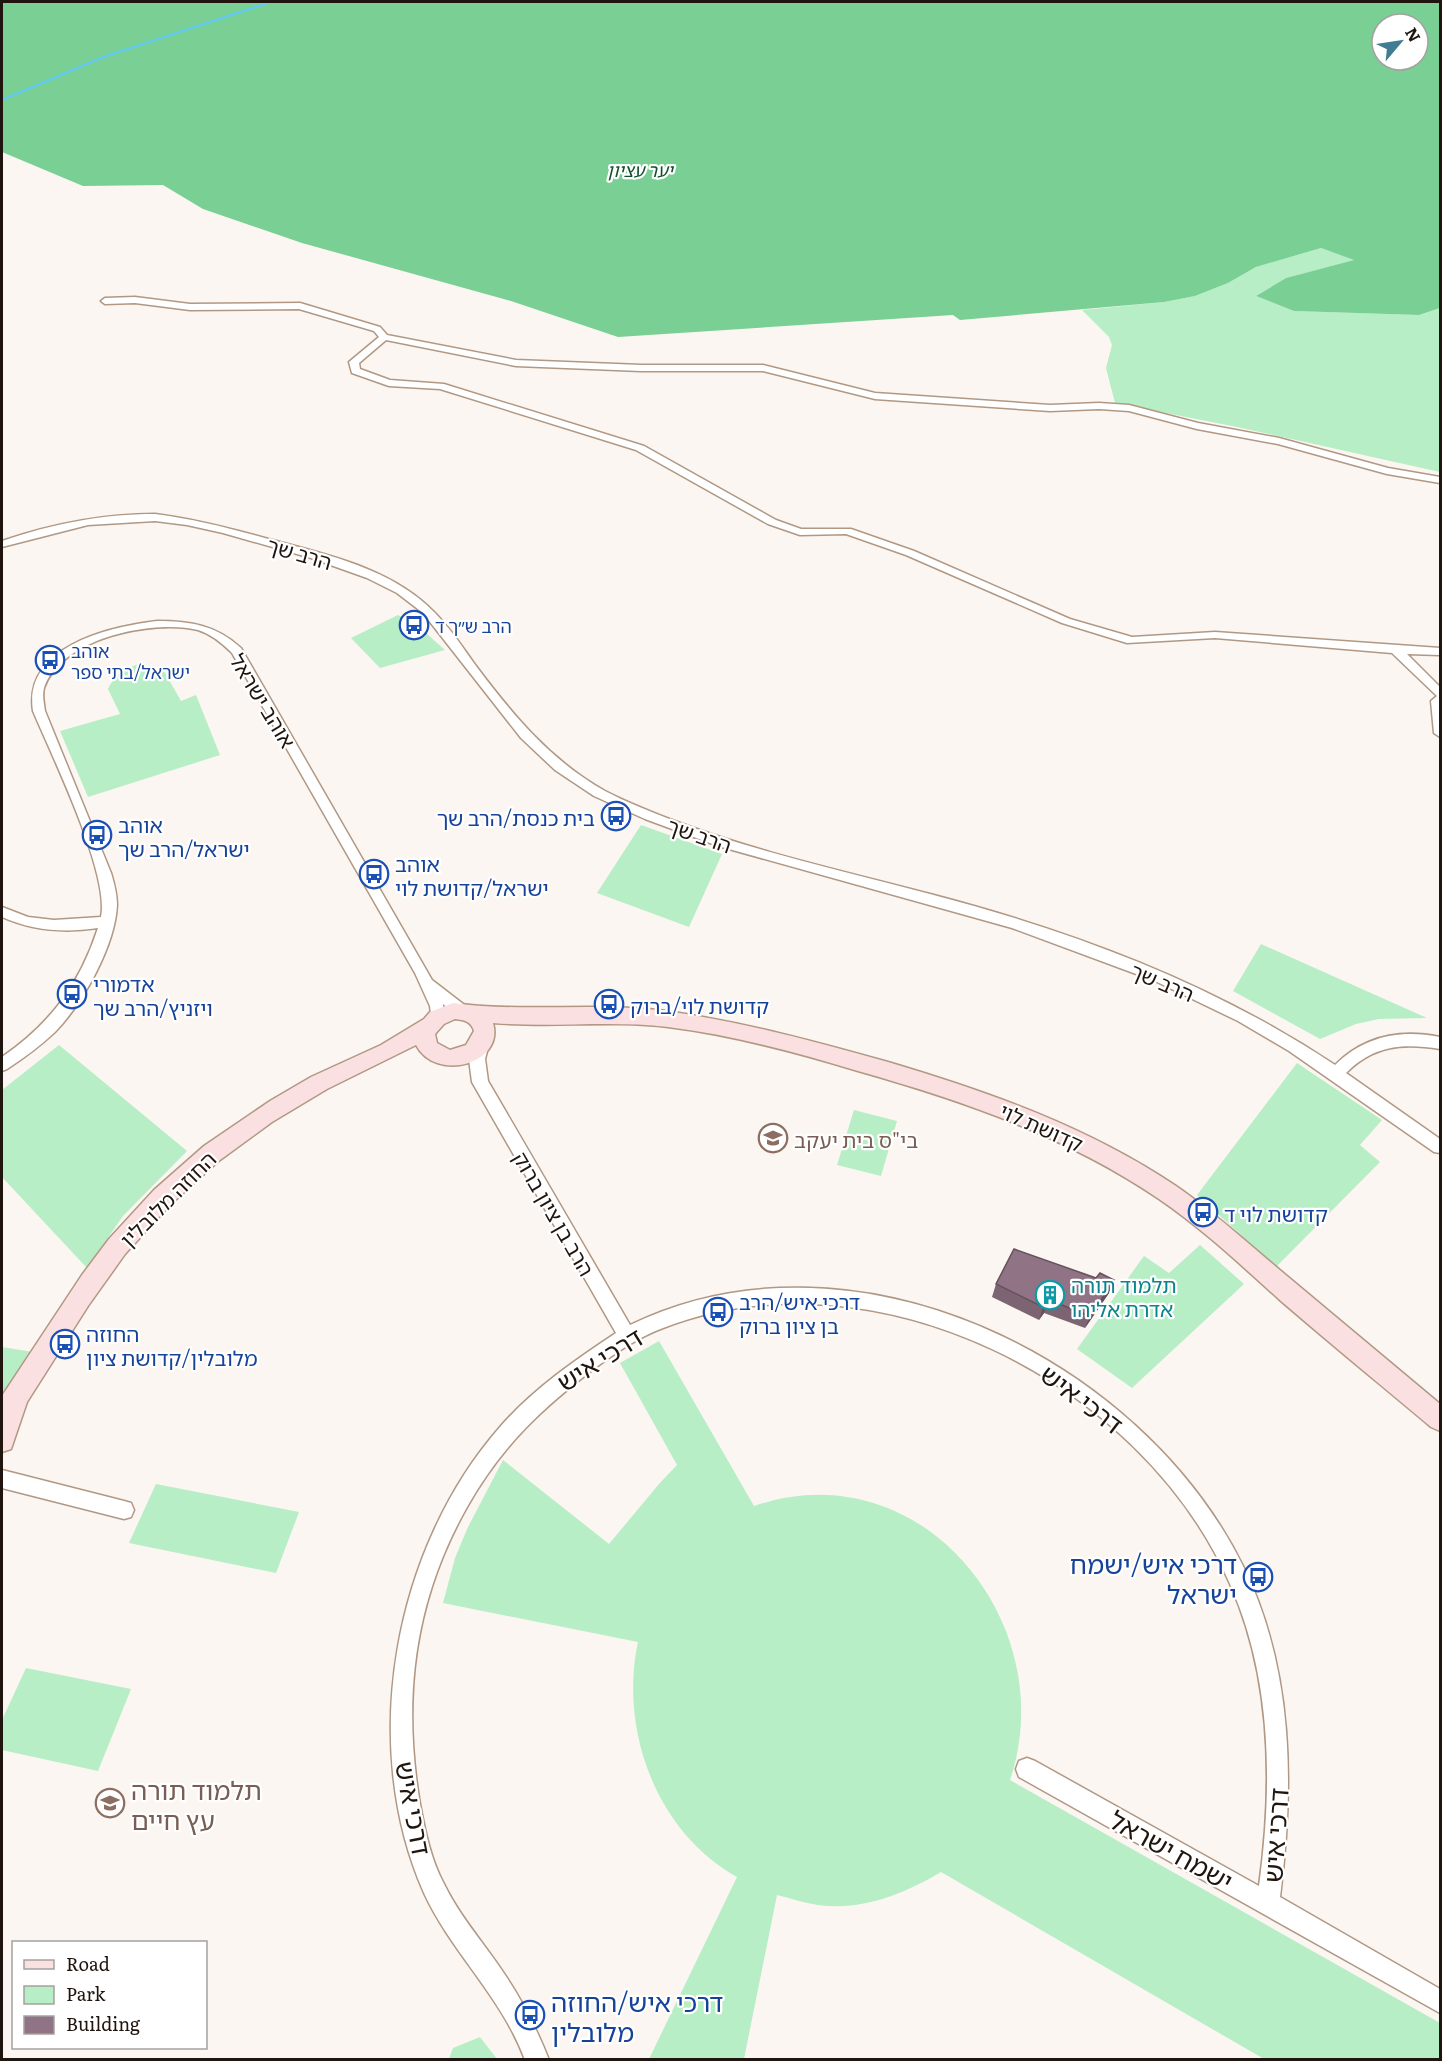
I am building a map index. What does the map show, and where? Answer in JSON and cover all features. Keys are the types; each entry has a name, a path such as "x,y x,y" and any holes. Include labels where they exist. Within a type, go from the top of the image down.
{"street":[{"path":"105,301 135,300 190,307 300,306 377,329 384,337 516,363 641,368 763,368 875,396 1050,408 1099,406 1129,408 1197,426 1279,441 1387,471 1440,480"},
{"path":"384,337 354,362 355,371 389,383 441,386 640,448 772,522 800,532 847,531 910,553 1066,621 1131,641 1215,635 1396,650 1440,651"},
{"name":"הרב שך","path":"2,544 48,530 92,521 130,517 164,519 221,530 318,556 366,573 406,594 427,610 522,733 549,759 602,795 718,841 1005,921 1081,947 1193,993 1242,1016 1336,1073 1440,1147"},
{"name":"אוהב ישראל","path":"2,1065 56,1022 76,997 91,968 108,921 110,897 100,860 39,711 37,690 47,671 65,654 89,641 117,631 146,625 174,624 200,627 222,636 237,651 422,973 437,1006 432,1022"},
{"path":"1396,650 1440,693"},
{"path":"1440,699 1437,701 1440,733"},
{"path":"2,912 34,924 56,927 82,926 108,921"},
{"name":"אוהב ישראל","path":"422,973 440,994 468,1013"},
{"path":"468,1013 483,1023 485,1034 483,1042 466,1055 442,1056 430,1051 424,1039 432,1022 444,1014 468,1013"},
{"name":"קדושת לוי","path":"468,1013 501,1017 612,1014 726,1028 928,1082 1006,1109 1077,1139 1168,1193 1440,1419"},
{"name":"קדושת לוי","path":"483,1042 508,1028 561,1016"},
{"name":"החוזה מלובלין","path":"2,1415 22,1390 91,1280 145,1216 185,1175 267,1113 319,1083 402,1045 432,1022"},
{"path":"1336,1073 1362,1050 1378,1045 1400,1041 1440,1043"},
{"name":"הרב בן ציון ברוק","path":"483,1042 477,1070 484,1090"},
{"name":"החוזה מלובלין","path":"365,1063 406,1054 442,1056"},
{"name":"הרב בן ציון ברוק","path":"442,1056 465,1066 484,1090 627,1336"},
{"name":"דרכי איש","path":"537,2060 509,2002 436,1893 422,1852 408,1793 401,1685 409,1634 430,1560 457,1505 485,1458 504,1435 548,1391 627,1336 677,1315 712,1304 796,1295 844,1298 929,1314 973,1329 1015,1350 1069,1382 1118,1422 1160,1462 1216,1536 1244,1594 1263,1647 1275,1714 1279,1759 1275,1856 1268,1903"},
{"name":"החוזה מלובלין","path":"2,1440 22,1390"},
{"path":"2,1479 124,1510"},
{"name":"ישמח ישראל","path":"1028,1769 1440,2002"}],"green space":[{"name":"יער עציון","path":"2,2 1440,2 1440,308 1419,315 1294,311 1256,296 1286,278 1354,260 1321,248 1256,267 1228,283 1195,296 1164,302 960,320 953,315 618,337 511,301 302,243 203,209 163,185 83,186 2,152"},
{"path":"1321,248 1355,260 1286,278 1256,296 1294,311 1419,315 1440,308 1440,472 1237,427 1115,403 1106,368 1112,345 1109,337 1082,310 1164,302 1195,296 1228,283 1256,267"},
{"path":"398,615 419,627 445,650 380,668 351,638"},
{"path":"139,664 164,671 181,701 196,695 220,755 88,797 60,731 120,714 108,689 120,673"},
{"path":"641,825 722,854 689,927 597,893"},
{"path":"1261,944 1427,1018 1379,1019 1356,1024 1320,1039 1233,991"},
{"path":"59,1045 187,1151 123,1216 87,1268 2,1177 2,1090"},
{"path":"1297,1063 1382,1120 1360,1145 1380,1162 1276,1267 1197,1195"},
{"path":"854,1110 897,1121 881,1176 837,1165"},
{"path":"1200,1245 1244,1284 1132,1388 1077,1349 1144,1256 1169,1273"},
{"path":"659,1341 754,1506 815,1495 871,1502 922,1526 964,1562 996,1609 1016,1663 1021,1721 1010,1780 1440,2023 1440,2059 1264,2059 941,1872 897,1894 866,1903 818,1905 777,1895 744,2059 649,2059 737,1877 709,1858 685,1834 665,1806 650,1775 640,1743 634,1709 633,1675 638,1642 443,1603 455,1558 468,1527 503,1460 609,1544 677,1465 620,1363"},
{"path":"2,1347 33,1352 2,1409"},
{"path":"156,1484 299,1512 276,1573 129,1543"},
{"path":"26,1668 131,1689 98,1771 2,1750 2,1720"},
{"path":"480,2037 497,2059 449,2059 453,2048"}],"building":[{"name":"תלמוד תורה אדרת אליהו","path":"1014,1249 1096,1278 1100,1273 1114,1280 1090,1316 1049,1300 1043,1307 996,1284"}],"waterway":[{"path":"2,100 103,57 271,2"}],"place":[{"name":"הרב ש״ך ד","path":"414,625"},
{"name":"אוהב ישראל/בתי ספר","path":"50,660"},
{"name":"בית כנסת/הרב שך","path":"616,816"},
{"name":"אוהב ישראל/הרב שך","path":"97,835"},
{"name":"אוהב ישראל/קדושת לוי","path":"374,874"},
{"name":"אדמורי ויזניץ/הרב שך","path":"72,994"},
{"name":"קדושת לוי/ברוק","path":"609,1004"},
{"name":"בי\"ס בית יעקב","path":"773,1138"},
{"name":"קדושת לוי ד","path":"1203,1212"},
{"name":"תלמוד תורה אדרת אליהו","path":"1050,1295"},
{"name":"דרכי איש/הרב בן ציון ברוק","path":"718,1312"},
{"name":"החוזה מלובלין/קדושת ציון","path":"65,1344"},
{"name":"דרכי איש/ישמח ישראל","path":"1258,1577"},
{"name":"תלמוד תורה עץ חיים","path":"110,1803"},
{"name":"דרכי איש/החוזה מלובלין","path":"530,2015"}]}
